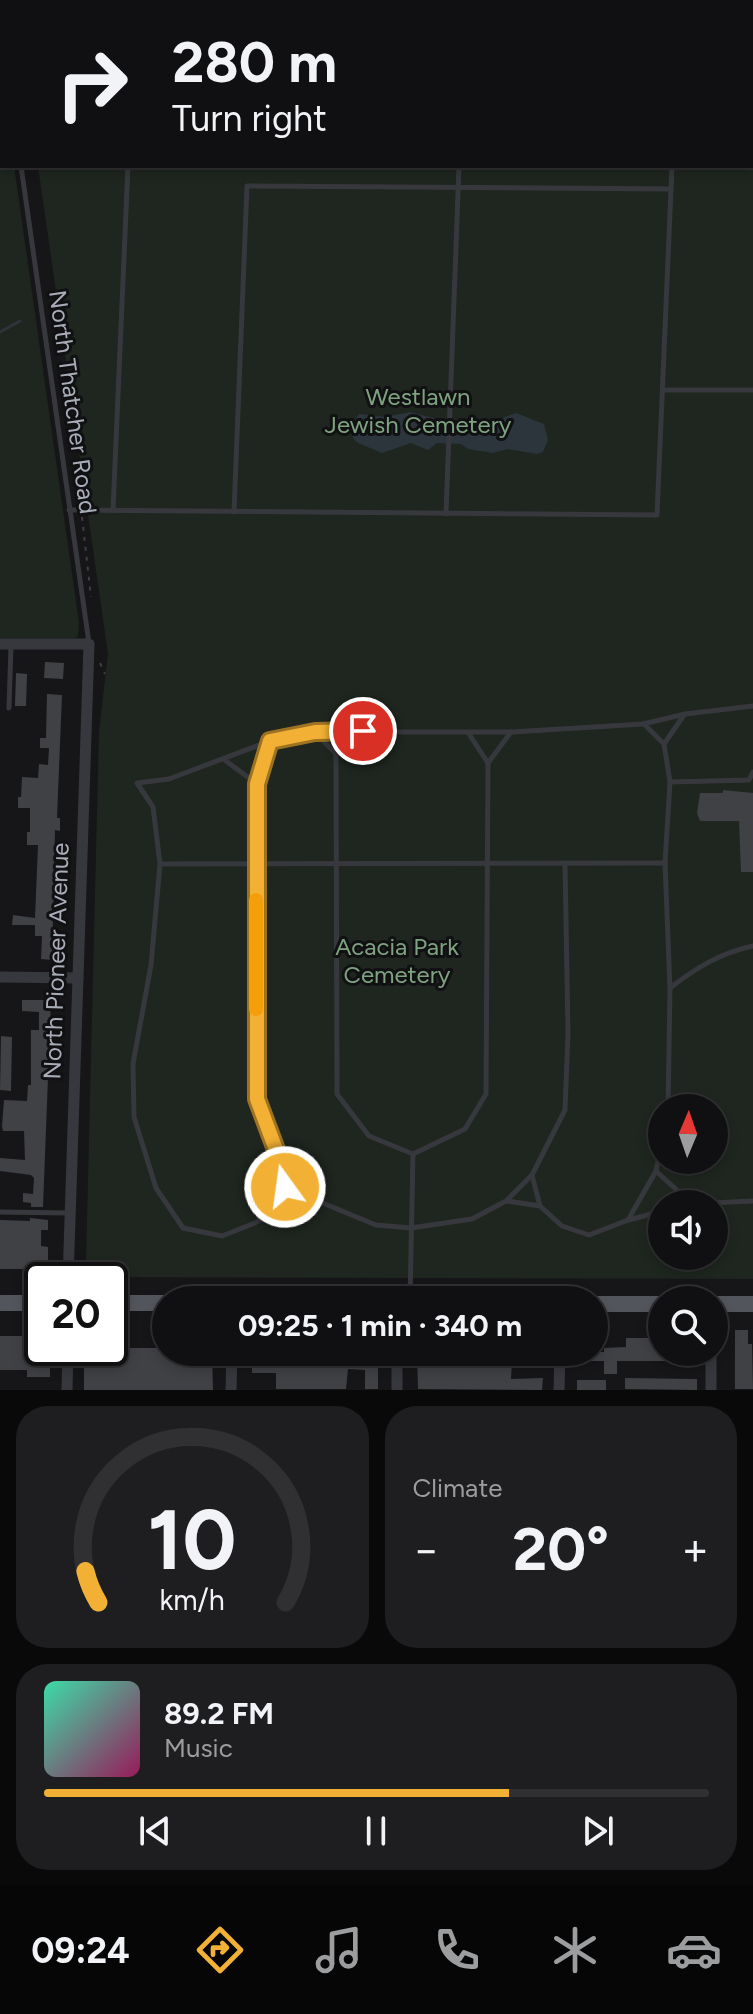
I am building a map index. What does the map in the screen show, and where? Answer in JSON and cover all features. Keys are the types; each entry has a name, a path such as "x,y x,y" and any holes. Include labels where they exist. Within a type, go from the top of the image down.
{"main road":[{"path":"0,1303 24,1303"},
{"path":"128,1303 152,1303"},
{"path":"608,1304 648,1304"},
{"path":"728,1304 753,1304"}],"street":[{"path":"6,644 94,648"},
{"name":"North Pioneer Avenue","path":"68,1262 94,648"},
{"path":"0,977 78,978"},
{"path":"67,1390 68,1366"},
{"path":"231,1390 232,1366"},
{"path":"397,1366 397,1390"},
{"path":"559,1390 560,1366"},
{"path":"711,1366 711,1390"}],"lane":[{"name":"North Thatcher Road","path":"21,168 69,510 94,648"},
{"path":"113,510 128,168"},
{"path":"446,514 459,168"},
{"path":"69,510 657,515 672,168"},
{"path":"234,512 247,186 671,189"},
{"path":"663,390 753,390"},
{"path":"6,644 9,708"},
{"path":"313,1199 286,1203 255,1223 222,1236 183,1228 156,1188 134,1117 133,1064 151,965 160,864 153,807 137,783 169,779 270,741 315,732 512,732 643,724 685,714 753,706"},
{"path":"664,744 685,714"},
{"path":"643,724 664,744 670,782 665,863 670,989 668,1094"},
{"path":"336,754 363,731"},
{"path":"315,732 336,754 337,1094 369,1136 413,1154 465,1129 486,1094 488,763 469,733"},
{"path":"488,763 512,732"},
{"path":"270,741 257,784 257,1099 284,1171 286,1203"},
{"path":"225,760 257,784"},
{"path":"670,782 749,780 753,772"},
{"path":"284,1171 313,1199 376,1225 411,1228 472,1219 506,1201 532,1175 565,1110 568,1034 565,863"},
{"path":"160,864 665,863"},
{"path":"670,989 708,962 730,951 753,946"},
{"path":"410,1286 413,1154"},
{"path":"628,1220 654,1174"},
{"path":"659,1174 676,1190"},
{"path":"532,1175 540,1206 562,1226 589,1235 648,1215"},
{"path":"506,1201 540,1206"},
{"path":"728,1202 753,1201"},
{"path":"0,1212 69,1213"}],"path":[{"path":"88,510 81,519 93,607"},
{"path":"94,648 105,674"}],"green space":[{"path":"0,168 14,168 79,623 75,638 0,638"},
{"path":"38,168 753,168 753,1279 128,1277 128,1262 86,1262 99,731 108,654"}],"shaded area":[{"path":"410,412 434,418 437,423 461,424 473,416 486,424 516,413 544,424 548,440 543,452 537,454 508,449 493,453 468,449 461,444 437,443 428,450 411,443 382,453 353,438 354,421 359,414 385,417"}],"building":[{"path":"45,662 64,663 63,679 44,678"},
{"path":"16,673 27,674 26,706 15,706"},
{"path":"47,694 62,695 57,818 60,818 60,831 55,830 52,960 41,959 42,936 35,936 35,925 12,925 13,915 35,918 38,845 27,845 30,808 18,808 18,797 21,797 22,777 38,778 39,764 48,765 49,748 40,748 40,738 46,738"},
{"path":"723,790 753,793 753,872 741,872 739,821 700,821 697,813 700,793 723,793"},
{"path":"22,1000 51,1000 43,1207 31,1207 31,1203 23,1202 23,1193 33,1194 34,1178 31,1175 0,1171 0,1158 25,1160 24,1131 3,1131 2,1126 4,1100 27,1101 28,1085 31,1085 31,1030 39,1030 39,1012 22,1011"},
{"path":"1,1036 12,1037 11,1091 0,1090"},
{"path":"30,1218 48,1220 48,1230 41,1230 41,1246 48,1247 48,1262 24,1262 24,1269 0,1269 0,1220 30,1221"},
{"path":"735,1330 748,1330 748,1344 752,1344 753,1389 735,1389"},
{"path":"0,1336 24,1336 24,1366 50,1366 50,1377 27,1377 27,1370 0,1370"},
{"path":"626,1338 648,1338 648,1361 617,1361 617,1374 604,1374 604,1366 608,1366 608,1348 626,1347"},
{"path":"128,1348 152,1348 152,1366 212,1366 213,1390 84,1390 84,1366 128,1366"},
{"path":"252,1366 378,1366 378,1389 365,1389 365,1370 348,1369 346,1389 276,1389 276,1373 252,1373"},
{"path":"417,1366 512,1366 511,1379 543,1378 542,1390 418,1389"},
{"path":"625,1378 697,1379 697,1390 625,1389"},
{"path":"577,1380 606,1380 606,1390 577,1390"}],"waterway":[{"path":"0,332 20,321"}],"slow traffic":[{"path":"256,900 256,1009"}],"route":[{"path":"285,1187 284,1171 257,1099 257,784 270,741 315,732 363,731"}],"park label":[{"name":"Westlawn Jewish Cemetery","path":"418,410"},
{"name":"Acacia Park Cemetery","path":"397,960"}]}
